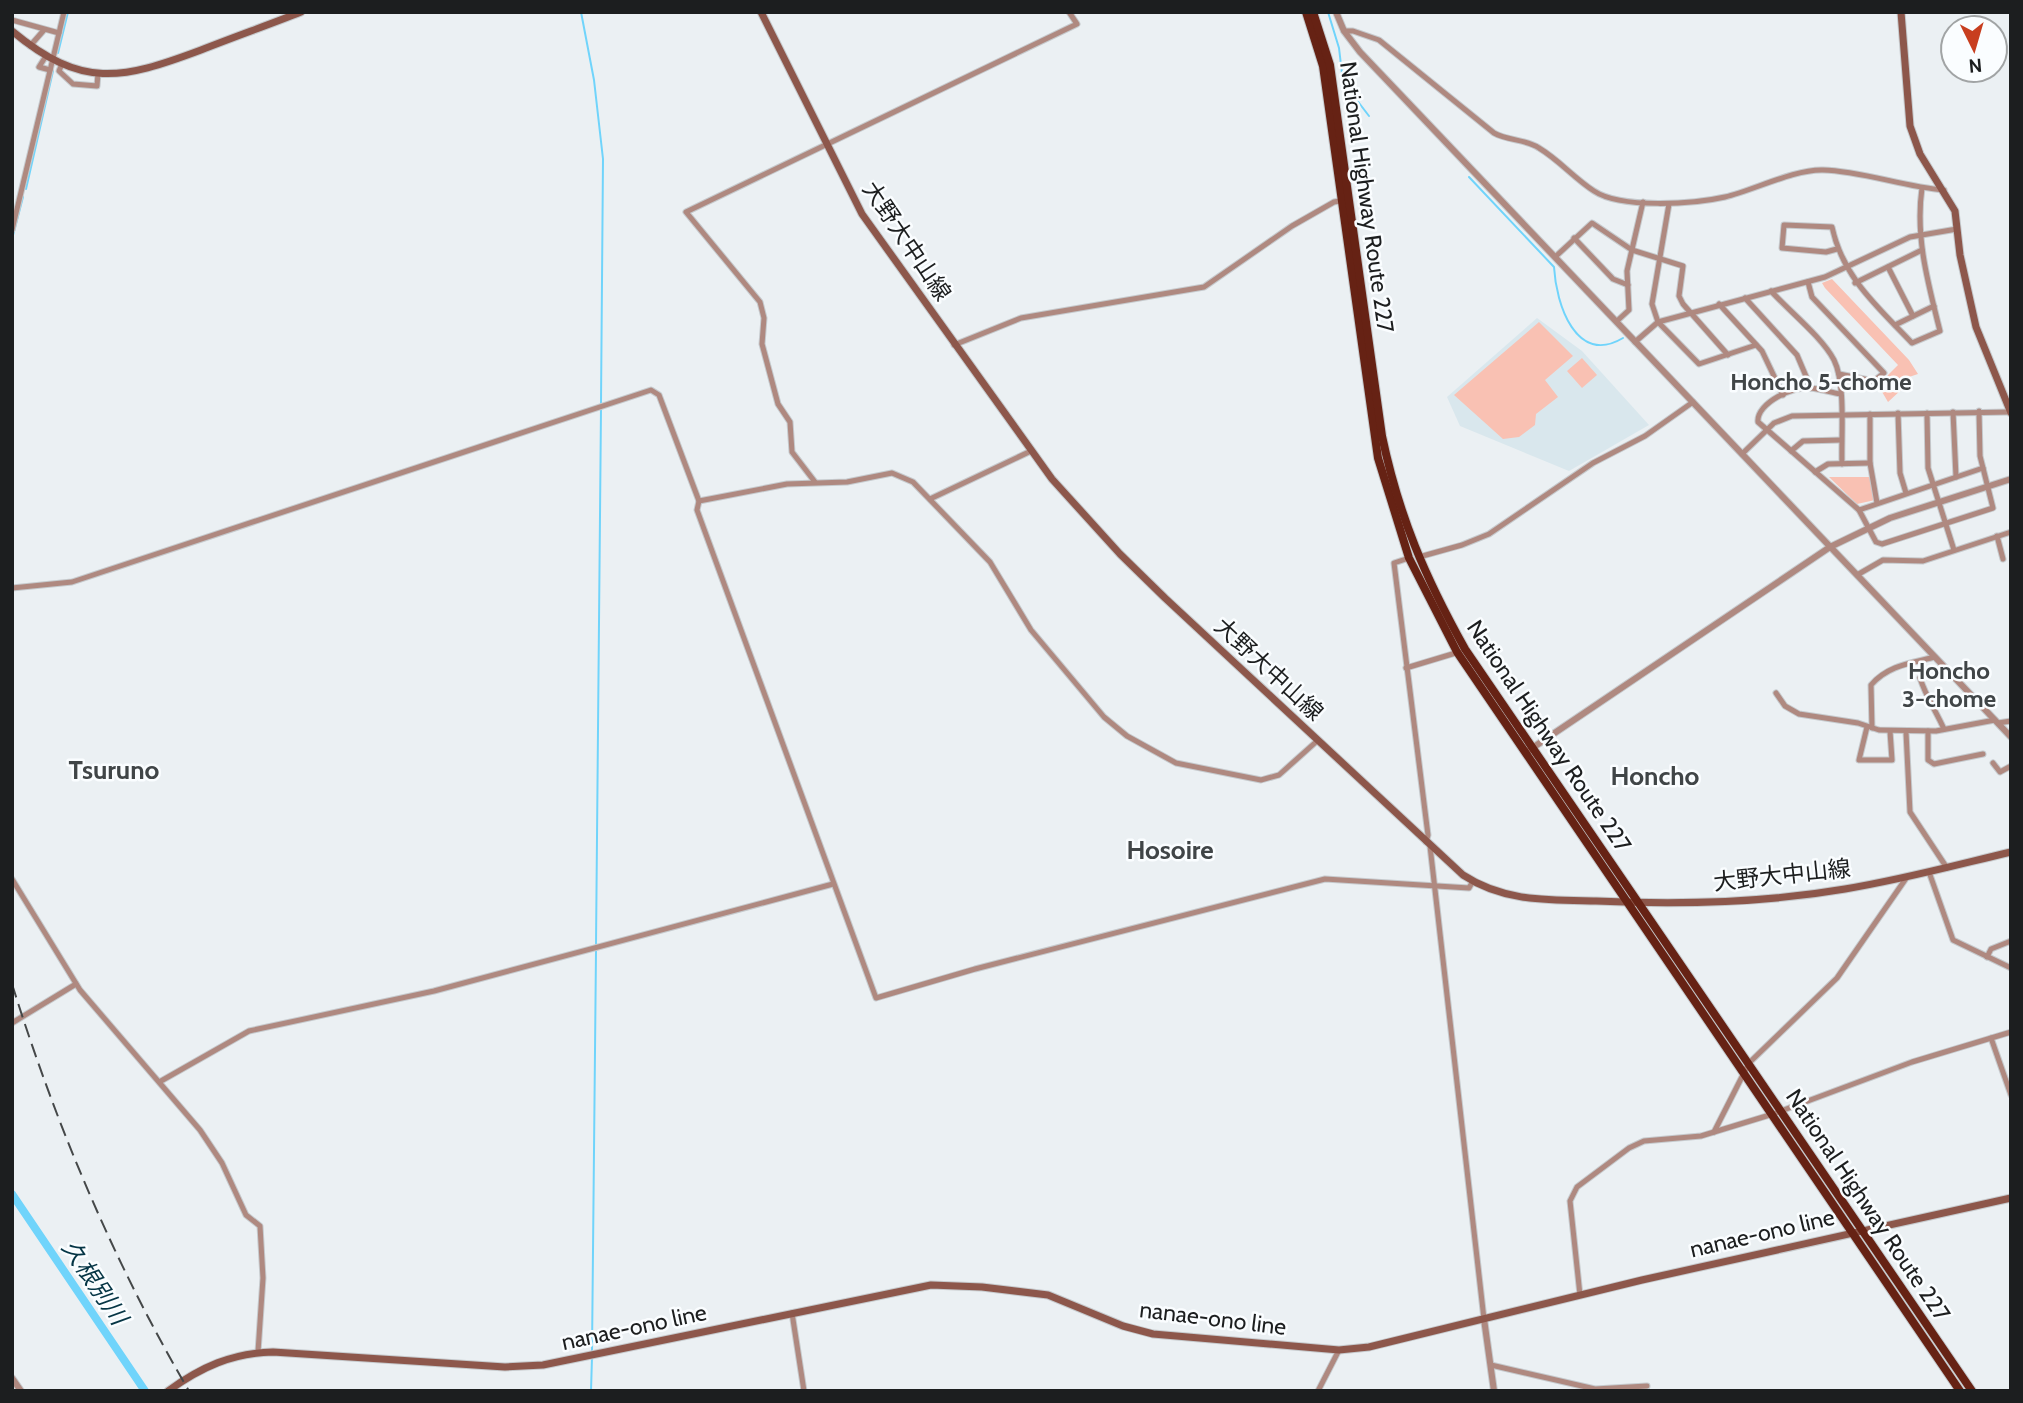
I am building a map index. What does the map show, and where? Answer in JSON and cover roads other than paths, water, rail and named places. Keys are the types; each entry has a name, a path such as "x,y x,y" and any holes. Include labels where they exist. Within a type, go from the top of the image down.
{"highway":[{"name":"National Highway Route 227","path":"1306,12 1323,66 1345,200"},
{"name":"National Highway Route 227","path":"1313,12 1330,65 1378,458 1413,558 1461,651 1746,1067 1960,1391"},
{"name":"National Highway Route 227","path":"1857,1232 1972,1391"}],"main road":[{"path":"12,31 49,58 98,74 147,69 301,12"},
{"name":"大野大中山線","path":"761,12 862,214 1031,451 1120,554 1428,844 1473,881 1517,897 1633,903 1783,897 1908,877 2011,852"},
{"path":"1901,12 1910,126 1920,153 1955,211 1976,327 2011,412"},
{"name":"nanae-ono line","path":"168,1391 211,1364 258,1352 505,1367 543,1365 915,1287 948,1284 1048,1295 1123,1326 1153,1334 1339,1350 1369,1347 2011,1198"}],"street":[{"path":"50,70 39,67 49,58 64,12"},
{"path":"816,482 792,452 790,422 778,404 762,344 764,318 760,302 686,212 1077,24 1069,12"},
{"path":"1335,12 1344,31 1360,52 2011,737"},
{"path":"12,20 59,33"},
{"path":"30,46 44,30"},
{"path":"1344,31 1353,31 1379,40 1494,132 1541,149 1598,193 1668,204 1711,200 1820,169 1944,190"},
{"path":"12,230 50,70 49,58"},
{"path":"62,64 59,71 73,84 97,86 98,74"},
{"path":"1837,248 1826,252 1782,248 1784,225 1832,227 1837,248 1855,283 1912,343 1940,331 1922,250 1918,217 1922,188"},
{"path":"954,345 1021,318 1203,287 1292,226 1345,200"},
{"path":"1617,321 1629,310 1628,285 1632,250 1643,202"},
{"path":"1668,204 1652,304 1658,321 1699,364 1756,345"},
{"path":"1555,257 1592,223 1632,250 1683,266 1679,296 1688,313 1728,355"},
{"path":"1635,342 1658,321 1808,282 1896,242 1920,234 1957,229"},
{"path":"1574,239 1613,279 1628,285"},
{"path":"1855,283 1922,250"},
{"path":"1888,267 1913,316"},
{"path":"1808,282 1812,297 1884,373 1874,382 1839,374"},
{"path":"1771,291 1828,351 1839,374 1842,464"},
{"path":"1745,298 1797,355 1811,388"},
{"path":"1719,304 1756,345 1783,396"},
{"path":"1895,325 1934,306"},
{"path":"1840,394 1811,388 1772,399 1760,409 1758,422 1859,510 1876,542 1882,544 1993,508 1980,456 1979,411"},
{"path":"12,588 72,582 602,405 646,391 656,391 699,501 697,510 876,999 975,969 1325,879 1469,888 1473,881"},
{"path":"1494,1391 1394,564 1462,545 1489,534 1581,471 1645,436 1693,402"},
{"path":"1953,412 1956,477"},
{"path":"1742,454 1780,419 1792,416 2011,412"},
{"path":"1898,413 1900,473 1906,493"},
{"path":"1927,413 1928,468 1954,550"},
{"path":"1870,414 1870,463 1877,503"},
{"path":"1791,450 1803,441 1841,440"},
{"path":"930,499 1031,451"},
{"path":"1815,472 1828,464 1870,463"},
{"path":"1859,510 1983,468"},
{"path":"699,501 816,482 848,482 892,473 913,482 990,562 1031,630 1104,717 1127,736 1176,763 1261,780 1279,775 1317,741"},
{"path":"1528,750 1830,547 1867,528 2011,479"},
{"path":"1857,575 1882,559 1923,561 2011,532"},
{"path":"1997,536 2003,559"},
{"path":"1406,668 1461,651"},
{"path":"1891,731 1892,760 1859,760 1857,756 1869,727 1871,685 1892,668 1935,657"},
{"path":"1920,678 1928,704 1936,711 1944,729"},
{"path":"1776,693 1785,706 1798,714 1891,731 1928,731 2011,720"},
{"path":"1928,731 1928,760 1934,764 1983,754"},
{"path":"1906,732 1910,812 1947,868"},
{"path":"1993,763 2000,772 2011,766"},
{"path":"1929,872 1953,940 2011,968"},
{"path":"1714,1132 1746,1067 1783,1026 1837,978 1908,877"},
{"path":"12,879 76,984 111,1030 161,1081 215,1151 244,1211 260,1226 263,1278 258,1352"},
{"path":"161,1081 249,1031 434,991 833,884"},
{"path":"1987,957 1991,948 2011,941"},
{"path":"12,1023 76,984"},
{"path":"1580,1296 1570,1202 1577,1187 1638,1143 1714,1132 2011,1032"},
{"path":"1991,1038 2011,1095"},
{"path":"792,1313 804,1391"},
{"path":"1318,1391 1339,1350"},
{"path":"1491,1365 1595,1389 1647,1386"},
{"path":"12,1378 21,1391"}],"waterway":[{"path":"58,53 68,12"},
{"path":"581,12 594,80 603,159 601,403"},
{"path":"1328,12 1339,48 1343,82 1369,116"},
{"path":"26,189 53,71"},
{"path":"1469,177 1554,267 1564,313 1581,338 1593,344 1607,345 1623,338"},
{"path":"12,239 23,197"},
{"path":"596,945 601,408"},
{"path":"592,1351 596,951"},
{"name":"久根別川","path":"12,1194 145,1391"},
{"path":"591,1391 592,1357"},
{"path":"1622,1391 1633,1391"}],"railway":[{"path":"12,984 48,1089 89,1192 136,1293 189,1391"}],"district":[{"name":"Honcho 5-chome","path":"1821,381"},
{"name":"Honcho 3-chome","path":"1949,684"},
{"name":"Tsuruno","path":"114,770"},
{"name":"Honcho","path":"1655,776"},
{"name":"Hosoire","path":"1170,850"}]}
